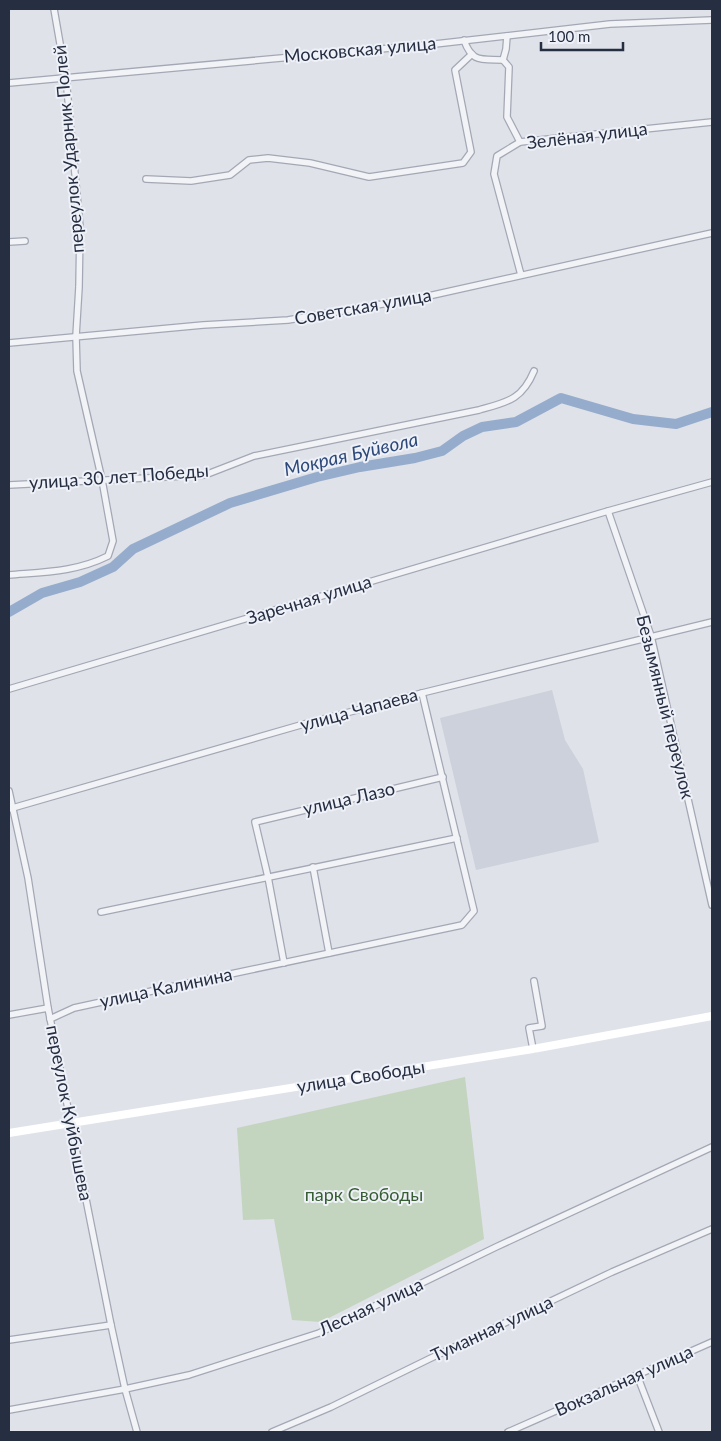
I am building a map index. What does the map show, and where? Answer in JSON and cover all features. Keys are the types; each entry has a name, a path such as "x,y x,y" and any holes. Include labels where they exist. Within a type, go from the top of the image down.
{"main road":[{"name":"улица Свободы","path":"9,1133 533,1049 712,1016"}],"street":[{"name":"переулок Ударник Полей","path":"9,575 62,571 93,563 108,556 113,541 102,480 77,371 76,336 80,227 66,78 54,9"},
{"name":"Московская улица","path":"9,83 507,36 610,24 712,20"},
{"path":"502,60 506,49 507,36"},
{"path":"464,40 468,51 476,58 502,60 509,67 506,117 520,142"},
{"path":"146,180 192,181 230,175 250,160 268,158 310,163 369,178 463,163 471,152 455,70 472,54"},
{"name":"Зелёная улица","path":"521,275 494,174 497,156 520,142 712,122"},
{"name":"Советская улица","path":"9,343 203,325 288,320 424,297 712,233"},
{"path":"9,242 25,241"},
{"name":"улица 30 лет Победы","path":"9,484 205,475 254,456 479,410 514,399 529,384 534,371"},
{"name":"Заречная улица","path":"9,689 608,511 712,482"},
{"name":"Безымянный переулок","path":"608,511 651,636 712,905"},
{"name":"улица Чапаева","path":"11,809 304,724 712,622"},
{"path":"101,912 457,838 422,693"},
{"name":"улица Лазо","path":"268,877 255,822 443,776"},
{"name":"переулок Куйбышева","path":"9,792 11,809 28,878 48,1008 70,1123 111,1325 125,1389 137,1432"},
{"name":"улица Калинина","path":"50,1019 74,1008 462,925 474,911 457,838"},
{"path":"313,867 329,953"},
{"path":"268,877 284,963"},
{"path":"533,1049 529,1028 542,1026 534,981"},
{"path":"9,1015 48,1008"},
{"name":"Лесная улица","path":"9,1410 125,1389 189,1375 319,1333 496,1247 712,1146"},
{"name":"Туманная улица","path":"272,1432 331,1407 612,1272 712,1229"},
{"path":"9,1340 111,1325"},
{"name":"Вокзальная улица","path":"508,1432 712,1342"},
{"path":"637,1375 659,1432"}],"shaded area":[{"path":"552,690 565,740 583,769 599,842 476,870 440,718"}],"green space":[{"name":"парк Свободы","path":"465,1077 484,1239 321,1322 292,1320 274,1219 243,1220 237,1128"}],"waterway":[{"name":"Мокрая Буйвола","path":"9,612 42,593 80,582 113,567 133,549 230,503 317,477 442,451 463,436 482,427 516,422 561,398 633,419 676,424 712,412"}]}
